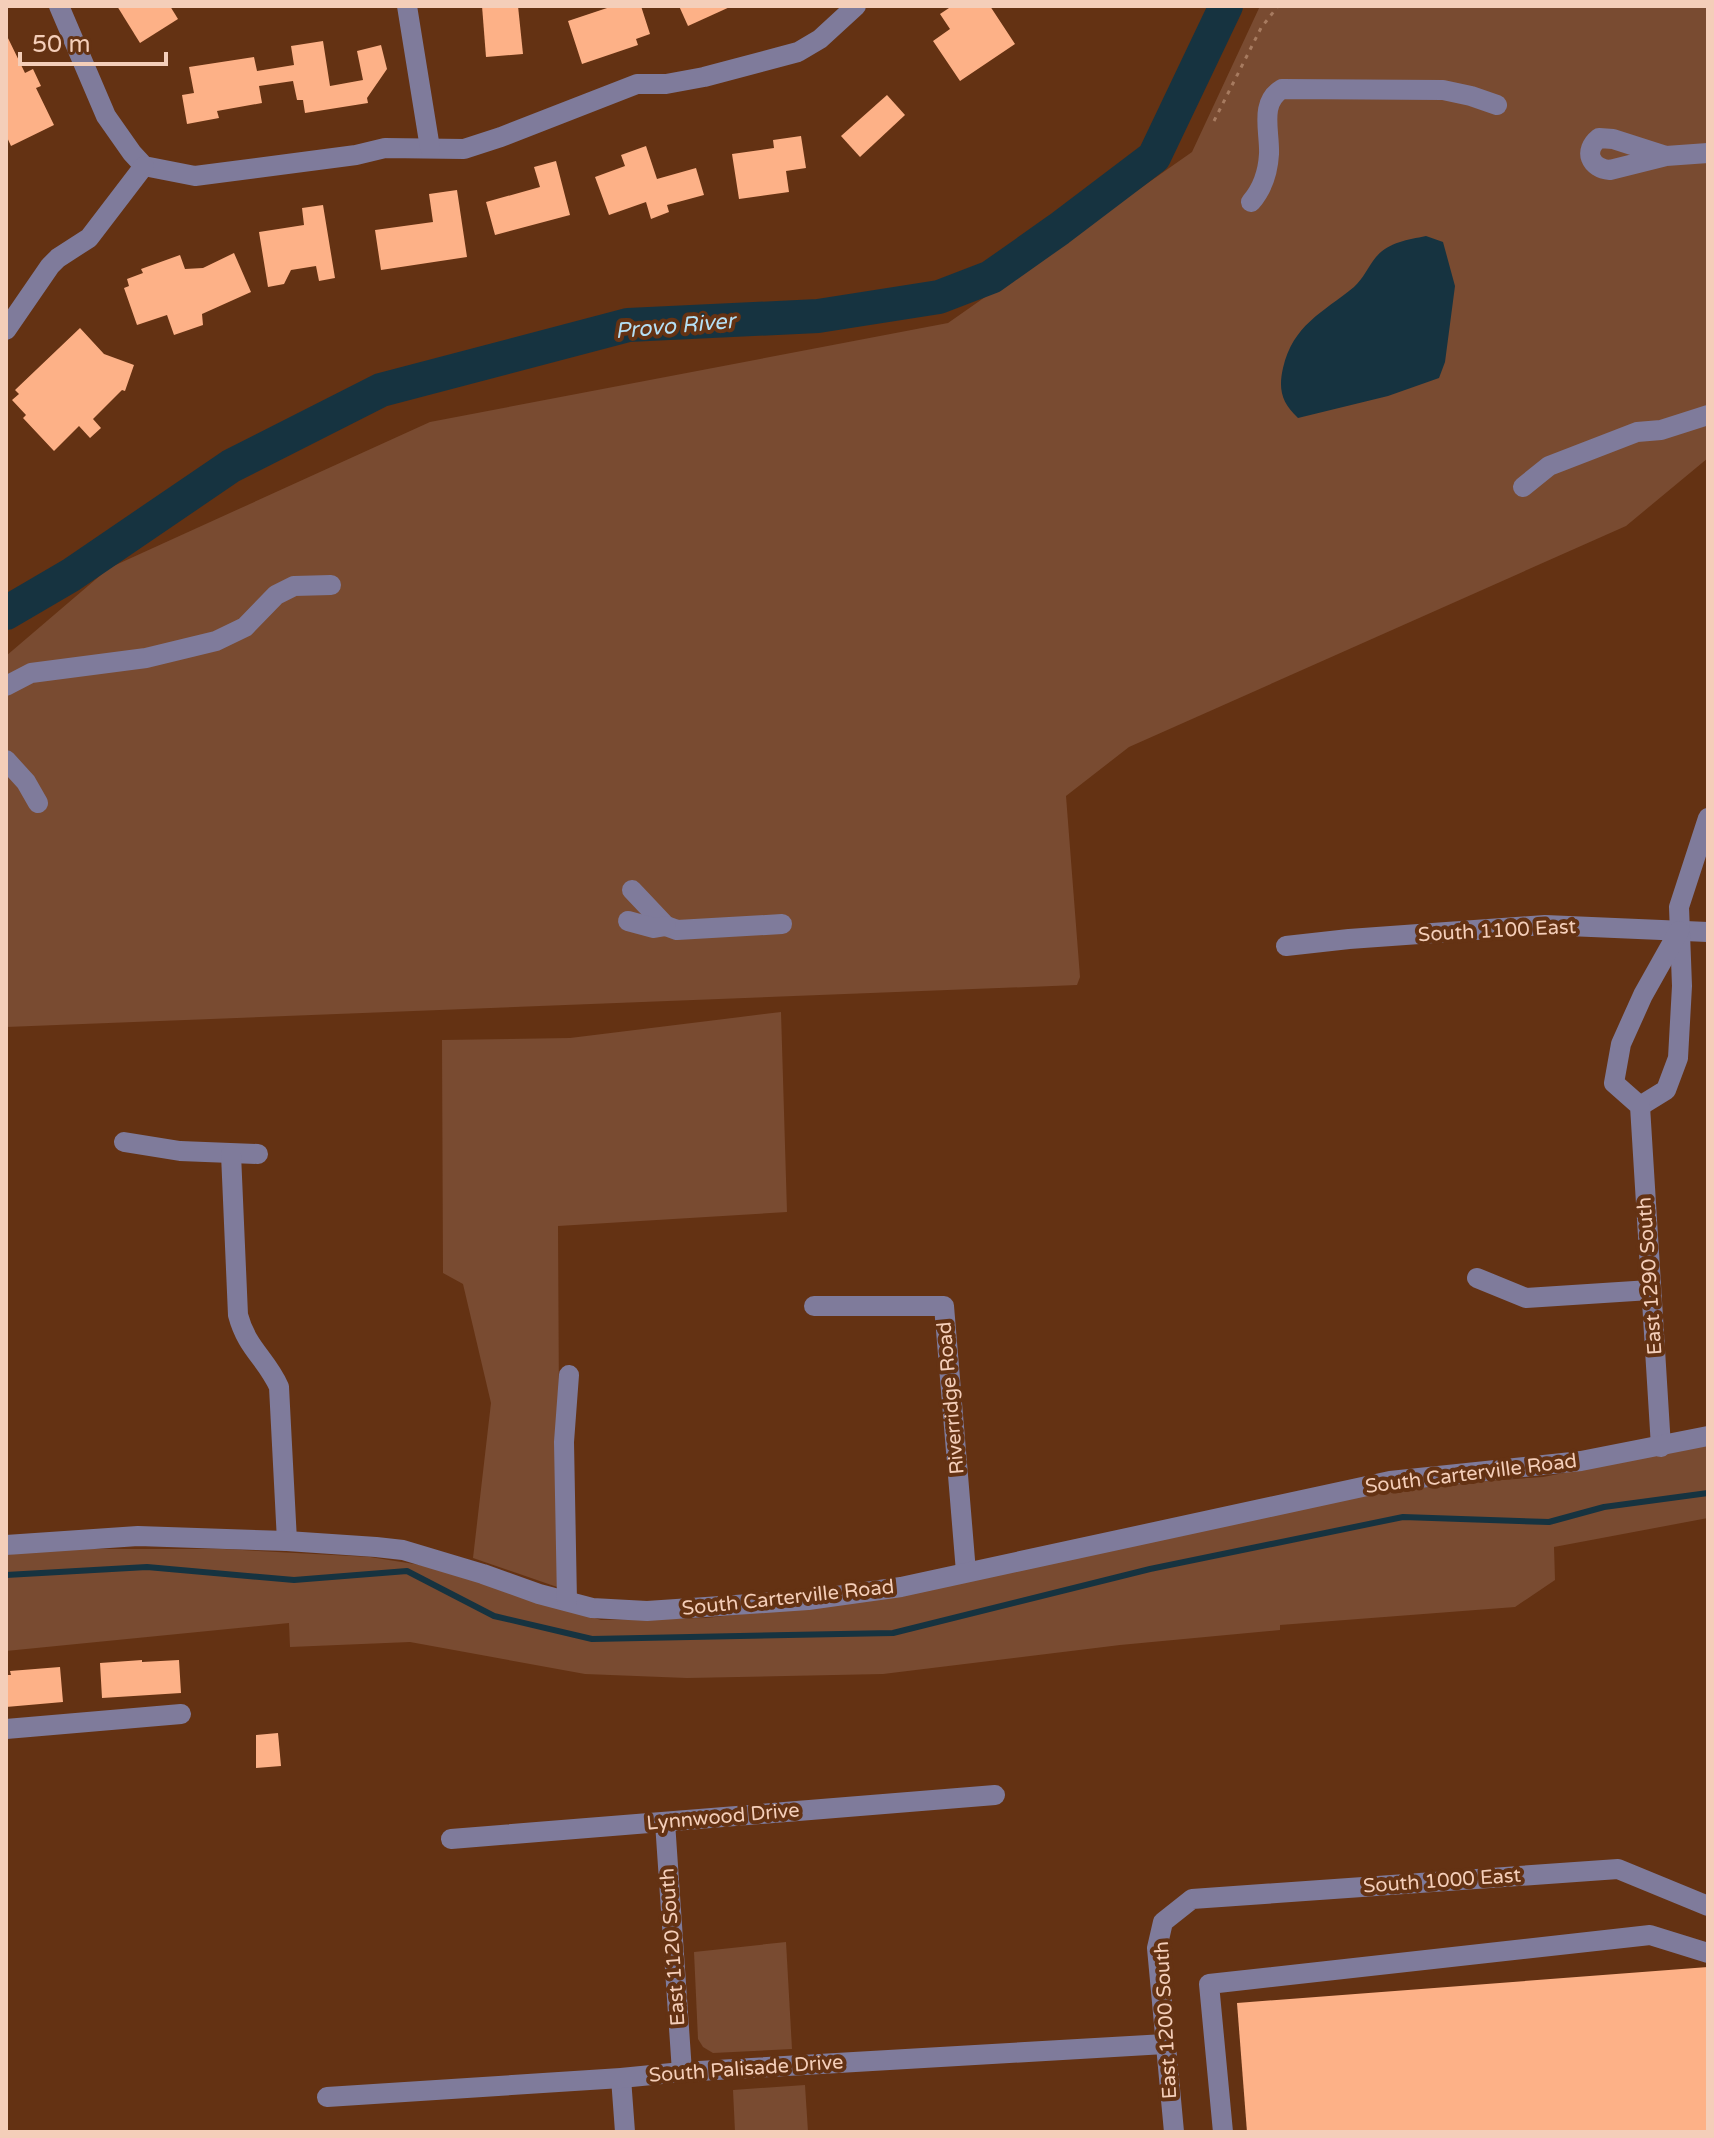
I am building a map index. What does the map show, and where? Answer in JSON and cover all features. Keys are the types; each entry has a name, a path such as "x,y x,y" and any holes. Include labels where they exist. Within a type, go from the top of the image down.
{"street":[{"path":"59,6 106,116 144,166 195,176 356,155 385,148 464,149 637,84 666,84 704,77 798,52 820,39 856,6"},
{"path":"407,6 430,148"},
{"path":"1251,202 1266,177 1268,108 1271,98 1282,89 1443,90 1497,105"},
{"path":"1666,156 1708,153"},
{"path":"6,330 58,258 89,238 144,166"},
{"path":"1523,487 1549,466 1637,432 1661,430 1708,415"},
{"path":"6,686 31,673 146,658 216,641 245,627 276,595 294,586 331,585"},
{"path":"6,760 26,782 38,803"},
{"path":"1679,931 1643,995 1621,1044 1614,1083 1640,1106 1666,1090 1678,1058 1682,986 1679,907 1708,818"},
{"path":"632,890 666,926 677,930 782,924"},
{"path":"628,921 654,928 666,926"},
{"name":"South 1100 East","path":"1286,946 1545,925 1708,932"},
{"name":"East 1290 South","path":"1640,1106 1661,1447"},
{"path":"124,1142 180,1151 258,1154"},
{"path":"231,1154 238,1315 243,1334 279,1387 287,1541"},
{"path":"1477,1278 1526,1298 1650,1290"},
{"name":"Riverridge Road","path":"814,1306 944,1306 966,1572"},
{"path":"567,1601 564,1442 569,1375"},
{"name":"South Carterville Road","path":"6,1545 138,1536 287,1541 403,1550 567,1601 602,1609 647,1611 808,1600 901,1587 1390,1481 1581,1461 1708,1436"},
{"path":"6,1729 181,1714"},
{"name":"Lynnwood Drive","path":"451,1839 995,1795"},
{"name":"East 1120 South","path":"665,1822 682,2072"},
{"name":"South 1000 East","path":"1173,1913 1192,1899 1618,1869 1708,1906"},
{"name":"East 1200 South","path":"1173,1913 1163,1922 1157,1948 1174,2132"},
{"path":"1223,2132 1209,1984 1650,1935 1708,1953"},
{"name":"South Palisade Drive","path":"327,2097 682,2072 1165,2044"},
{"path":"621,2078 625,2132"}],"path":[{"path":"1214,121 1261,28 1278,6"}],"shaded area":[{"path":"1260,6 1708,6 1708,458 1626,526 1129,747 1066,796 1080,977 1077,985 6,1027 6,656 109,568 430,422 948,323 1192,152"},
{"path":"781,1012 787,1212 558,1226 560,1588 473,1558 491,1403 463,1284 443,1273 442,1040 570,1038"},
{"path":"1708,1445 1708,1518 1554,1547 1555,1580 1515,1607 1280,1625 1280,1630 1120,1645 883,1674 687,1678 585,1674 410,1642 290,1647 289,1623 6,1651 6,1555 47,1549 223,1549 370,1557 433,1567 601,1620 706,1618 894,1597 1402,1487 1543,1477"},
{"path":"786,1942 792,2049 713,2053 703,2047 698,2039 694,1952"},
{"path":"805,2085 808,2132 735,2132 733,2090"}],"water":[{"path":"1426,236 1443,242 1455,286 1445,362 1439,378 1388,396 1298,418 1285,401 1281,383 1288,353 1301,330 1357,284 1381,252 1399,242"}],"building":[{"path":"117,6 170,6 178,19 140,43"},
{"path":"482,6 518,6 523,54 486,57"},
{"path":"613,6 641,6 650,34 636,39 638,45 582,64 568,21"},
{"path":"679,6 732,6 688,26"},
{"path":"952,6 990,6 1015,44 960,81 933,41 950,29 940,14"},
{"path":"6,34 25,73 33,69 41,86 36,88 54,125 11,146 6,135"},
{"path":"323,41 330,86 363,80 357,51 381,45 387,69 367,98 368,103 305,113 303,100 297,100 293,81 259,86 262,103 217,111 219,118 187,124 182,95 194,93 189,67 254,57 257,71 294,65 291,46"},
{"path":"887,95 905,115 860,157 841,136"},
{"path":"801,136 806,168 786,171 789,192 739,199 732,154 774,148 773,140"},
{"path":"646,146 657,179 696,168 704,195 667,205 669,212 651,219 646,202 609,215 595,177 625,166 621,155"},
{"path":"556,161 570,215 495,235 486,202 540,187 534,167"},
{"path":"457,190 467,257 381,270 375,230 433,222 429,194"},
{"path":"323,205 335,278 319,281 316,266 291,270 284,284 268,287 259,232 304,225 302,208"},
{"path":"234,253 251,292 202,314 203,325 174,335 167,315 137,325 124,288 129,286 127,279 143,273 141,269 180,255 185,269 203,268"},
{"path":"80,328 104,354 134,365 125,391 122,390 93,419 101,428 90,438 79,426 54,451 23,418 26,415 12,400 19,394 15,390"},
{"path":"179,1660 181,1693 102,1698 100,1663"},
{"path":"60,1667 63,1702 6,1707 6,1675 11,1675 10,1671"},
{"path":"278,1733 281,1766 256,1768 256,1735"},
{"path":"1708,1967 1708,2132 1247,2132 1237,2003"}],"waterway":[{"name":"Provo River","path":"6,613 71,575 231,466 381,390 628,325 818,316 939,297 991,277 1154,157 1226,6"},
{"path":"6,1575 147,1567 294,1580 407,1571 494,1616 592,1639 893,1633 1150,1569 1403,1517 1549,1522 1604,1507 1708,1493"}]}
